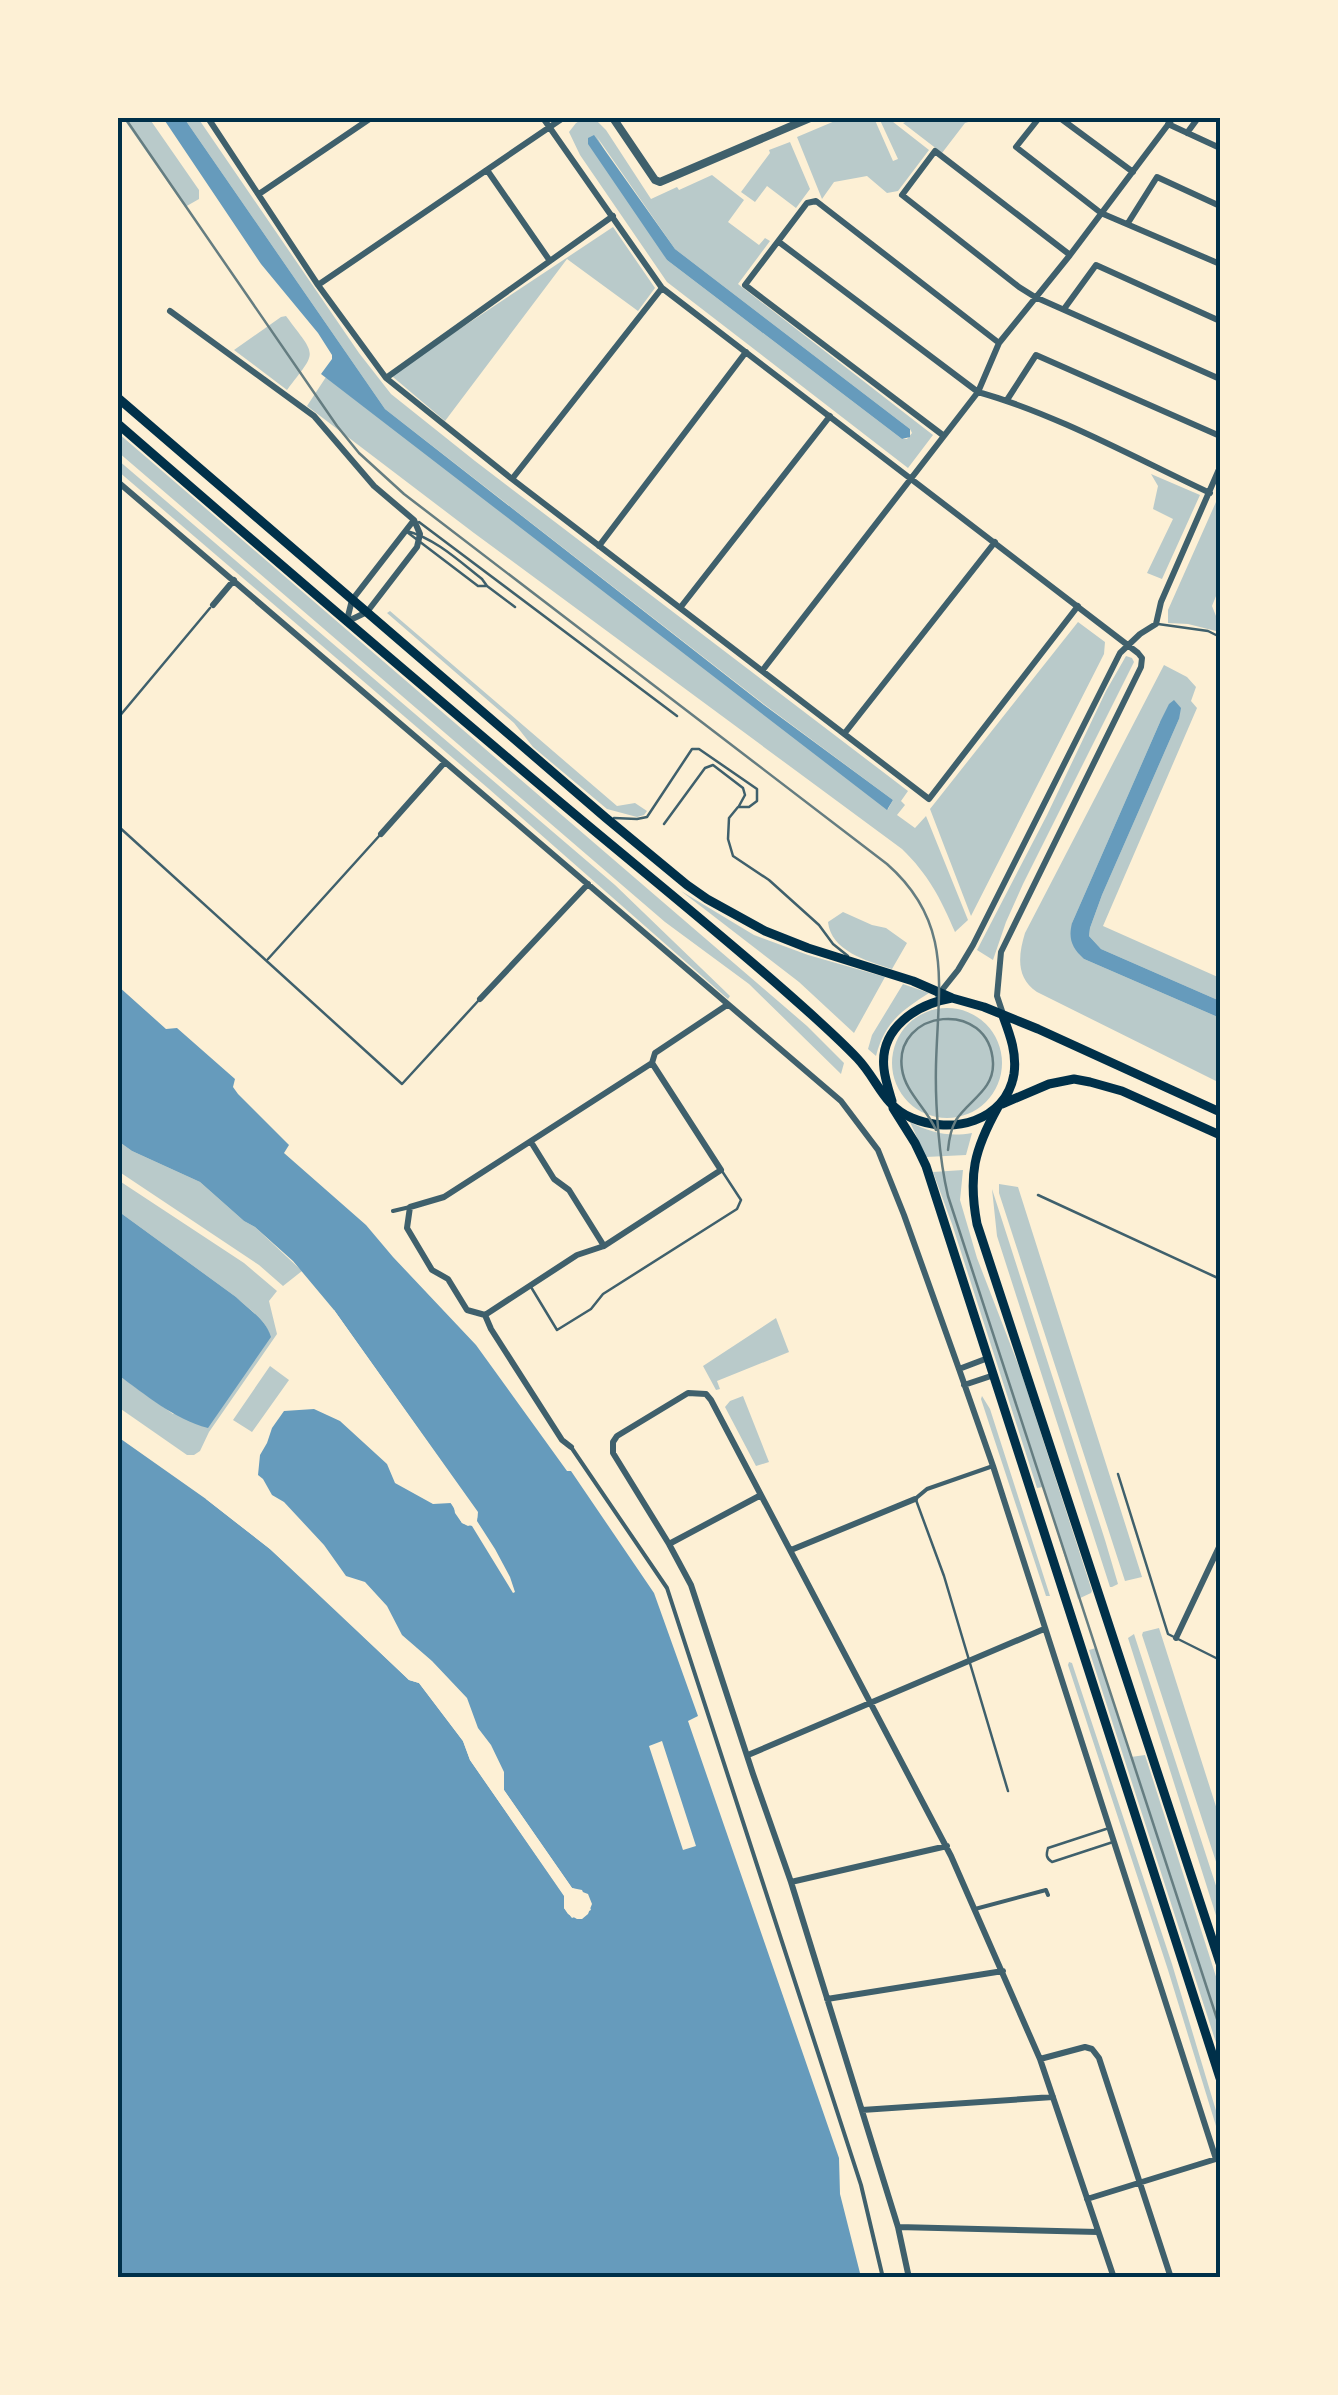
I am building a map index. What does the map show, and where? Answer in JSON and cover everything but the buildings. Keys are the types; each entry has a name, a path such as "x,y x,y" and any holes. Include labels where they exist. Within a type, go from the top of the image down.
{"main road":[{"path":"118,398 606,818 708,899 765,931 1004,1016 1220,1112"},
{"path":"118,424 346,622 785,991 860,1061 893,1108 926,1166 1220,2078"},
{"path":"952,998 928,1004 903,1020 887,1044 883,1065 893,1108 912,1118 934,1126 971,1123 1000,1105 1049,1084 1074,1080 1122,1091 1220,1136"},
{"path":"1004,1016 1013,1044 1014,1064 1010,1088 982,1135 974,1162 972,1190 977,1224 1220,1963"}],"street":[{"path":"208,118 318,285 386,378 929,800 1078,606"},
{"path":"259,194 371,118"},
{"path":"543,118 662,288 1142,658 1001,952 997,996 1004,1016"},
{"path":"318,285 563,118"},
{"path":"613,118 658,182 810,118"},
{"path":"1039,118 1016,147 1101,212 1220,264"},
{"path":"1060,118 1132,172"},
{"path":"1187,134 1198,118"},
{"path":"762,671 978,392 999,343 1170,121 1187,134 1220,148"},
{"path":"1070,255 935,151 902,196 1036,297 1220,378"},
{"path":"487,170 550,260"},
{"path":"1128,223 1157,177 1220,206"},
{"path":"944,436 745,285 806,203 816,200 999,343"},
{"path":"386,378 612,216"},
{"path":"778,242 978,392 1007,400 1210,492"},
{"path":"1064,310 1096,265 1220,321"},
{"path":"512,479 662,288"},
{"path":"170,311 314,416 374,486 414,520 419,538 367,612 346,622"},
{"path":"599,546 746,352"},
{"path":"1007,400 1036,356 1220,436"},
{"path":"680,608 830,416"},
{"path":"928,1004 951,978 983,925 1120,654 1156,624 1161,602 1220,467"},
{"path":"118,482 841,1102 878,1150 993,1466 1216,2159 1087,2199"},
{"path":"346,622 352,600 414,520"},
{"path":"844,734 995,542"},
{"path":"212,606 234,580"},
{"path":"381,834 445,762"},
{"path":"480,999 588,884"},
{"path":"930,987 951,978"},
{"path":"394,1211 444,1197 652,1063 655,1053 727,1005"},
{"path":"410,1207 406,1228 432,1270 448,1278 467,1310 485,1315 578,1255 604,1246 721,1170 652,1063"},
{"path":"531,1142 554,1178 569,1190 604,1246"},
{"path":"485,1315 562,1440 667,1588 861,2186 883,2278"},
{"path":"959,1368 989,1358"},
{"path":"964,1386 994,1375"},
{"path":"908,2278 898,2226 791,1882 691,1585 612,1454 616,1436 695,1392 706,1394 711,1400 978,1908 1040,2059 1114,2278"},
{"path":"790,1550 916,1499 927,1490 993,1466"},
{"path":"669,1544 761,1495"},
{"path":"1172,1636 1220,1545"},
{"path":"748,1755 1044,1629"},
{"path":"791,1882 947,1846"},
{"path":"978,1908 1046,1890 1048,1895"},
{"path":"827,1999 1003,1971"},
{"path":"1040,2059 1085,2047 1099,2058 1171,2278"},
{"path":"862,2110 1053,2098"},
{"path":"898,2226 1098,2232"}],"lane":[{"path":"414,520 677,716"},
{"path":"406,530 478,586 487,586 515,608"},
{"path":"118,718 212,606"},
{"path":"1156,624 1208,631 1220,637"},
{"path":"606,818 647,817 692,748 758,790 757,801 750,808 738,807"},
{"path":"664,824 704,768 713,766 744,788 745,794 729,818 728,839 733,856 769,880 856,963"},
{"path":"118,826 402,1084 480,999"},
{"path":"268,960 381,834"},
{"path":"529,1286 557,1330 591,1309 602,1294 737,1209 741,1200 721,1170"},
{"path":"1038,1195 1220,1279"},
{"path":"1118,1474 1172,1636 1220,1660"},
{"path":"916,1499 944,1576 1008,1791"},
{"path":"1110,1828 1048,1848 1046,1854 1052,1862 1114,1842"}],"shaded area":[{"path":"123,118 149,118 199,190 199,199 185,207"},
{"path":"184,118 198,118 391,394 908,791 901,801 905,805 897,815 915,828 926,816 968,920 955,932 933,888 902,849 307,406 326,377 888,809 893,800 385,409"},
{"path":"594,118 606,130 651,199 712,175 744,200 728,222 759,245 765,238 770,241 738,284 933,435 908,468 667,282 580,155 569,132 576,123","holes":["597,137 675,249 910,429 912,433 902,439 667,260"]},
{"path":"842,118 874,118 893,161 898,159 879,118 888,118 929,150 898,191 887,193 867,176 834,182 822,199 797,137"},
{"path":"916,118 982,118 965,123 942,153 903,123"},
{"path":"790,142 810,189 796,208 767,186 755,202 741,192 769,150"},
{"path":"613,227 655,288 638,311 567,259 445,421 393,377 395,372"},
{"path":"286,316 310,353 287,390 234,350"},
{"path":"118,433 807,1026 844,1063 841,1074 749,984 665,922 118,452"},
{"path":"118,460 615,885 730,996 728,999 118,471"},
{"path":"1151,474 1200,495 1162,579 1147,573 1173,519 1153,509 1158,486"},
{"path":"1220,493 1220,586 1212,606 1220,617 1220,632 1168,623 1168,610"},
{"path":"390,611 617,806 635,803 647,811 644,815 637,817 607,809 533,747 514,723 387,613"},
{"path":"1078,622 1105,642 1104,654 971,916 930,809"},
{"path":"1126,656 1134,662 1023,884 993,960 977,950"},
{"path":"1164,665 1187,677 1196,687 1191,701 1197,708 1103,926 1220,978 1220,1001 1101,949 1089,936 1102,895 1179,719 1160,722 1072,923 1084,959 1220,1018 1220,1083 1037,992 1025,980 1020,966 1025,933"},
{"path":"681,891 754,935 885,977 854,1033 799,982"},
{"path":"843,912 886,928 907,943 892,969 852,953 836,940 828,922"},
{"path":"903,984 929,993 895,1019 876,1056 868,1049 872,1035"},
{"path":"947,1008 968,1013 986,1024 997,1042 1002,1063 997,1084 986,1102 968,1113 947,1118 926,1113 908,1102 897,1084 892,1063 897,1042 908,1024 926,1013"},
{"path":"910,1122 940,1133 972,1133 966,1155 926,1157"},
{"path":"118,1141 200,1182 302,1271 283,1286 259,1265 118,1171"},
{"path":"963,1170 960,1200 977,1258 1021,1372 1092,1591 1078,1599 1043,1487 1037,1488 933,1172"},
{"path":"118,1180 244,1263 277,1291 269,1301 277,1334 194,1455 187,1455 118,1407 118,1375 173,1414 270,1337 261,1320 236,1297 118,1211"},
{"path":"999,1184 1018,1187 1142,1577 1125,1581"},
{"path":"992,1189 1105,1540 1118,1584 1112,1587 997,1236"},
{"path":"776,1318 789,1352 717,1381 720,1389 716,1390 703,1366"},
{"path":"270,1366 289,1380 252,1432 233,1420"},
{"path":"743,1396 769,1462 756,1466 725,1407"},
{"path":"982,1396 990,1409 1050,1596 1046,1596"},
{"path":"1159,1628 1220,1819 1220,1874 1142,1635"},
{"path":"1134,1634 1220,1898 1220,1928 1128,1638"},
{"path":"1096,1648 1131,1757 1145,1755 1220,1989 1220,2055 1089,1650"},
{"path":"1069,1662 1172,1964 1220,2124 1220,2139 1068,1665"}],"water":[{"path":"163,118 184,118 385,409 764,705 893,800 887,810 321,374 332,355 261,264"},
{"path":"594,135 675,249 910,429 910,437 902,439 667,260 588,144 588,138"},
{"path":"1174,700 1181,708 1179,719 1102,895 1089,936 1101,949 1220,1001 1220,1018 1084,959 1071,939 1072,923 1160,722"},
{"path":"118,986 166,1029 177,1028 235,1079 233,1087 238,1094 289,1145 284,1153 366,1225 476,1345 567,1471 571,1471 654,1593 698,1716 688,1721 839,2158 840,2194 861,2277 118,2277 118,1437 270,1549 409,1680 419,1683 463,1741 470,1760 564,1896 564,1908 572,1918 591,1910 582,1890 572,1888 504,1790 504,1772 478,1728 467,1698 402,1635 387,1606 365,1582 346,1576 324,1545 284,1502 272,1495 258,1475 260,1455 284,1411 314,1409 340,1421 387,1464 395,1483 433,1504 451,1503 462,1523 468,1526 477,1519 477,1512 334,1310 293,1261 200,1182 118,1141"},
{"path":"118,1211 236,1297 261,1320 271,1337 208,1428 172,1413 118,1375"}],"pier":[{"path":"334,1310 478,1512 477,1521 515,1592 472,1526 462,1523 455,1513 447,1499 454,1500 466,1519 473,1518 350,1344 332,1316"},
{"path":"209,1495 320,1587 411,1676 423,1679 468,1738 474,1758 510,1808 499,1792 499,1783 572,1888 588,1894 592,1904 588,1914 577,1919 568,1914 564,1895 470,1760 463,1741 419,1683 409,1680 270,1549 206,1499"},
{"path":"662,1741 696,1846 683,1850 649,1746"}],"tram line":[{"path":"125,118 359,453 404,494 887,864 923,909 937,957 936,1097 948,1196 1220,2028"},
{"path":"936,1130 904,1077 903,1049 912,1034 926,1024 943,1019 961,1021 976,1028 988,1042 993,1063 985,1088 956,1120 948,1150"}]}
